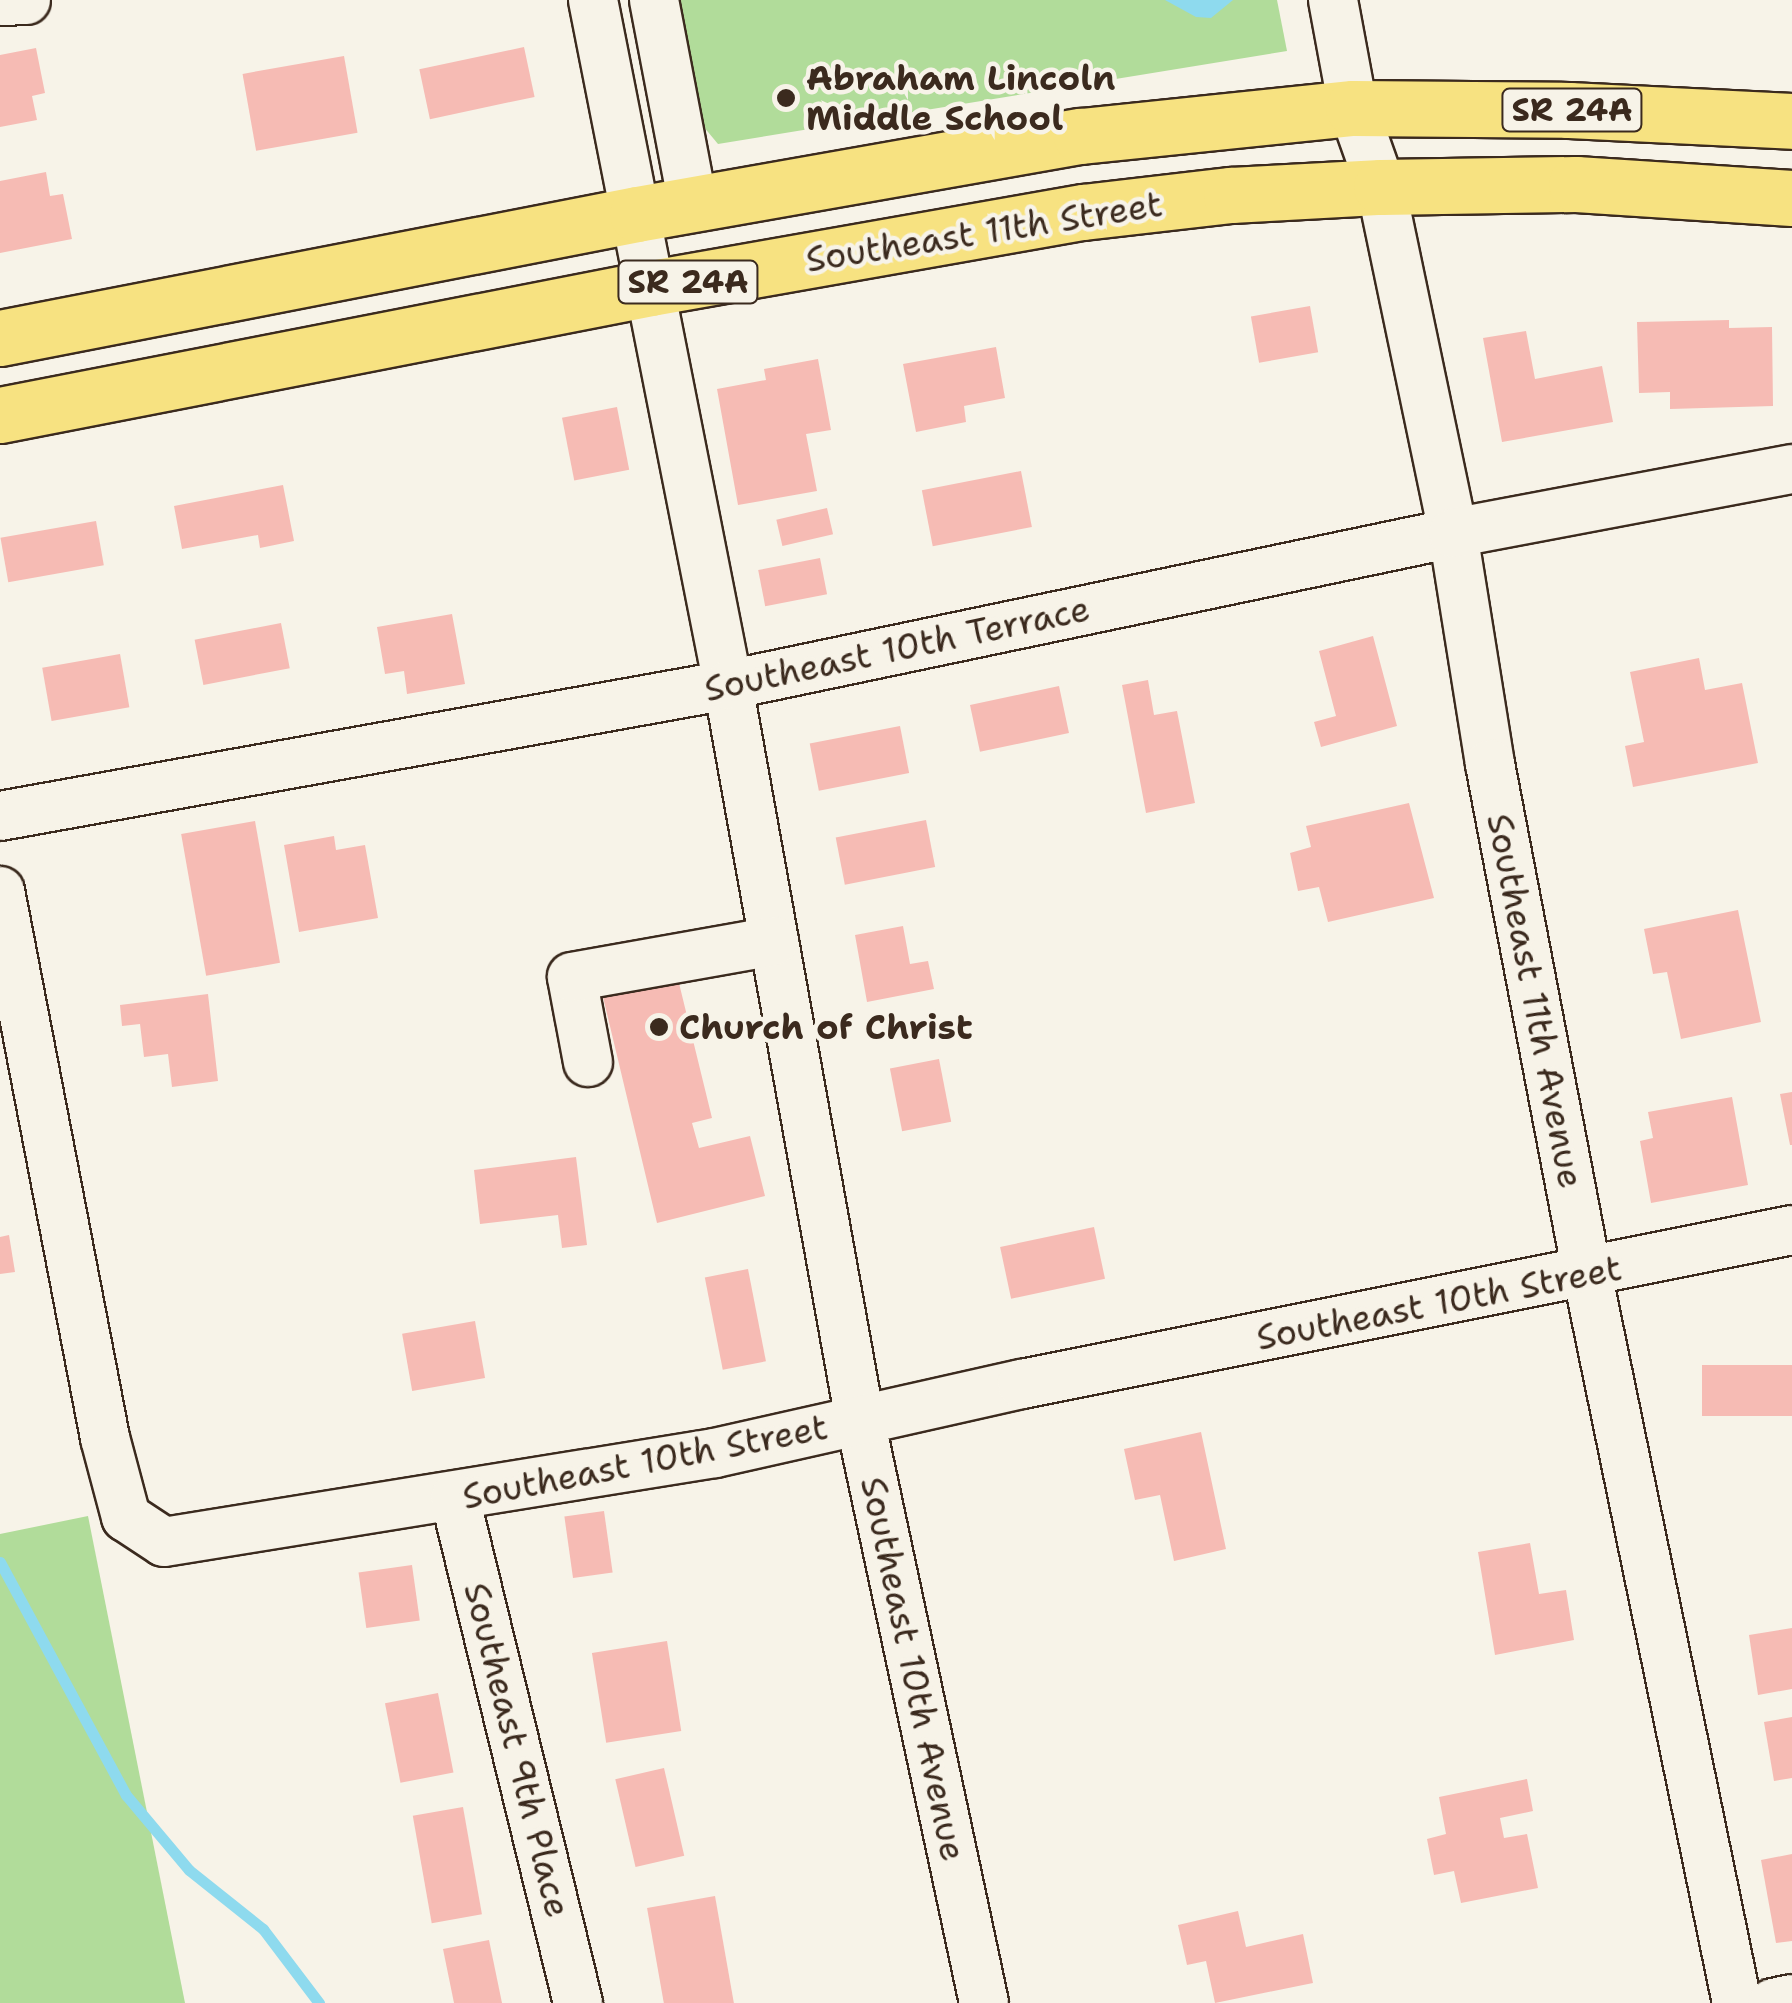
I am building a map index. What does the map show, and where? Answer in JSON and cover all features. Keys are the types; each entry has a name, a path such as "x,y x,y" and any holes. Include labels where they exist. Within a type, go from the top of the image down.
{"highway":[{"name":"SR 24A","path":"0,338 637,214 1081,136 1352,108 1569,110 1792,122"},
{"name":"SR 24A","path":"1381,186 1576,184 1792,198"},
{"name":"Southeast 11th Street","path":"0,415 651,288 1083,212 1231,195 1381,186"},
{"path":"693,204 707,278"}],"street":[{"path":"0,0 26,0"},
{"name":"Southeast 10th Avenue","path":"593,0 728,685 860,1420 984,2003"},
{"path":"654,0 693,204"},
{"name":"Southeast 11th Avenue","path":"1334,0 1352,108 1381,186 1453,534 1494,784 1587,1274 1736,2003"},
{"name":"Southeast 10th Terrace","path":"0,816 728,685 1453,534 1792,468"},
{"name":"Southeast 10th Street","path":"0,892 104,1438 126,1517 164,1542 715,1453 1792,1230"},
{"path":"588,1062 572,977 774,940"},
{"name":"Southeast 9th Place","path":"455,1498 578,2003"},
{"path":"1773,2003 1792,2000"}],"green space":[{"name":"Abraham Lincoln Middle School","path":"672,0 1277,0 1287,51 718,144 698,120"},
{"path":"88,1516 185,2003 0,2003 0,1534"}],"water":[{"path":"1165,0 1233,0 1211,18 1196,17"}],"building":[{"path":"524,47 535,97 430,119 419,69"},
{"path":"36,48 45,93 32,96 37,120 0,127 0,55"},
{"path":"344,56 358,133 256,151 243,74"},
{"path":"46,172 50,196 63,194 72,239 0,253 0,181"},
{"path":"1310,306 1318,352 1259,363 1251,316"},
{"path":"1729,320 1729,328 1772,327 1773,406 1670,409 1670,392 1639,393 1637,322"},
{"path":"1526,331 1535,379 1602,366 1613,422 1502,442 1483,338"},
{"path":"996,347 1005,398 964,406 966,422 916,432 903,364"},
{"path":"818,359 831,430 806,434 817,491 738,505 717,389 766,380 764,369"},
{"path":"617,407 629,470 574,481 562,418"},
{"path":"1021,471 1032,527 933,546 922,490"},
{"path":"283,485 294,541 260,548 258,535 182,549 174,506"},
{"path":"827,508 833,534 782,546 776,520"},
{"path":"96,521 104,565 8,582 0,538"},
{"path":"820,558 827,594 765,606 758,570"},
{"path":"452,614 465,684 407,694 404,671 385,674 377,627"},
{"path":"281,623 290,668 203,685 195,640"},
{"path":"1373,636 1397,726 1321,747 1314,722 1336,716 1319,651"},
{"path":"120,654 129,707 52,721 42,668"},
{"path":"1699,658 1705,690 1742,683 1758,763 1633,787 1625,746 1644,742 1630,672"},
{"path":"1148,680 1154,715 1177,711 1195,803 1146,813 1122,685"},
{"path":"1059,686 1069,733 980,752 970,705"},
{"path":"900,726 909,773 819,791 810,744"},
{"path":"1409,803 1434,898 1328,922 1319,887 1298,891 1290,853 1311,847 1306,826"},
{"path":"926,820 935,867 845,885 836,838"},
{"path":"255,821 280,963 206,976 181,834"},
{"path":"334,836 336,850 365,845 378,918 299,932 284,845"},
{"path":"1738,910 1761,1022 1681,1039 1667,972 1653,974 1644,929"},
{"path":"903,926 910,964 928,961 934,989 867,1002 855,935"},
{"path":"678,979 712,1118 692,1123 699,1148 750,1136 765,1196 657,1223 603,997"},
{"path":"208,994 218,1081 172,1087 168,1054 144,1057 140,1024 122,1026 120,1005"},
{"path":"939,1059 951,1122 902,1131 890,1069"},
{"path":"1792,1092 1792,1145 1790,1145 1780,1094"},
{"path":"1732,1097 1748,1185 1651,1203 1640,1141 1653,1138 1648,1112"},
{"path":"576,1157 587,1245 562,1248 558,1215 480,1224 474,1170"},
{"path":"1094,1227 1105,1279 1011,1299 1000,1247"},
{"path":"9,1235 15,1272 0,1274 0,1237"},
{"path":"748,1269 766,1361 723,1370 705,1277"},
{"path":"475,1321 485,1378 412,1391 402,1334"},
{"path":"1702,1365 1792,1365 1792,1416 1702,1416"},
{"path":"1201,1432 1226,1549 1174,1561 1160,1495 1135,1500 1124,1449"},
{"path":"604,1511 613,1572 573,1578 564,1517"},
{"path":"1530,1543 1539,1594 1566,1590 1574,1640 1495,1655 1478,1552"},
{"path":"412,1565 420,1620 366,1628 359,1573"},
{"path":"1792,1628 1792,1689 1758,1695 1749,1635"},
{"path":"667,1641 681,1731 606,1743 592,1653"},
{"path":"438,1693 453,1773 400,1783 385,1703"},
{"path":"1792,1717 1792,1778 1774,1781 1764,1722"},
{"path":"664,1768 684,1856 636,1867 615,1779"},
{"path":"1527,1779 1533,1811 1500,1818 1504,1838 1527,1834 1538,1888 1461,1903 1454,1871 1434,1875 1427,1839 1446,1834 1439,1797"},
{"path":"463,1807 482,1914 432,1923 413,1816"},
{"path":"1792,1854 1792,1941 1776,1943 1761,1860"},
{"path":"715,1896 734,2003 664,2003 647,1908"},
{"path":"1238,1911 1246,1947 1303,1934 1313,1983 1215,2003 1206,1961 1187,1965 1178,1925"},
{"path":"489,1940 502,2003 454,2003 443,1949"}],"waterway":[{"path":"0,1562 126,1795 189,1870 263,1929 319,2003"}],"place":[{"name":"Abraham Lincoln Middle School","path":"786,98"},
{"name":"Church of Christ","path":"659,1027"}]}
